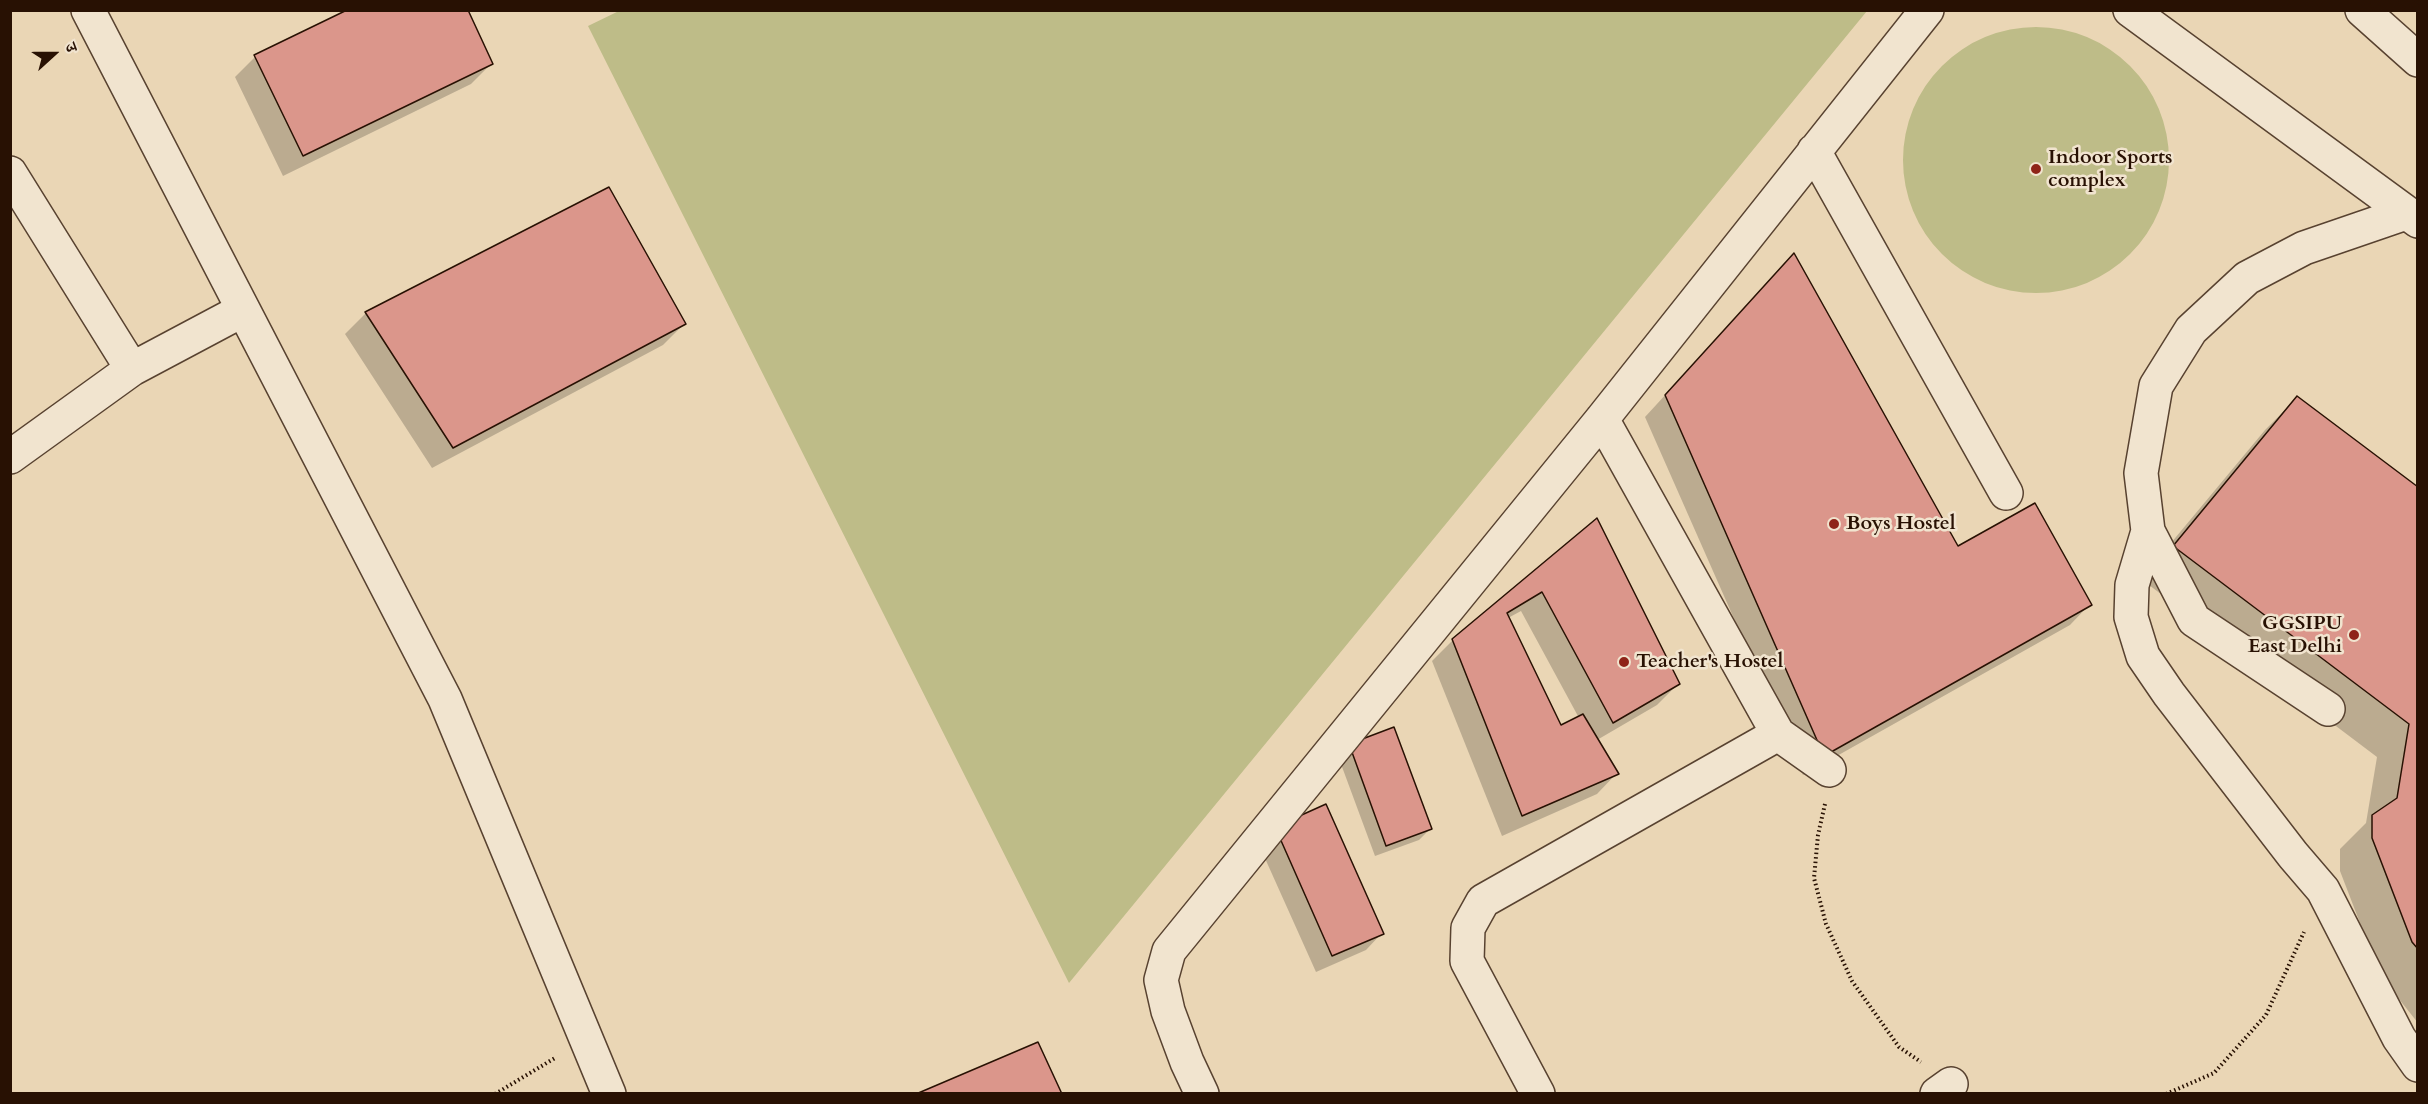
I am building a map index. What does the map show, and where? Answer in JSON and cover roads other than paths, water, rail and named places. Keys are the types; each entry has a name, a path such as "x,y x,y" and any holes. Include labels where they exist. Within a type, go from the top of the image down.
{"street":[{"path":"88,10 445,699 609,1094"},
{"path":"1202,1094 1167,1011 1161,980 1169,951 1602,419 1927,10"},
{"path":"2130,10 2412,217"},
{"path":"2362,10 2418,60"},
{"path":"1814,151 2006,493"},
{"path":"10,173 132,369"},
{"path":"2328,709 2194,620 2148,531 2141,473 2156,386 2191,330 2247,278 2304,248 2412,217"},
{"path":"10,457 132,369 243,310"},
{"path":"1602,419 1778,734 1829,770"},
{"path":"2148,531 2132,585 2132,617 2143,656 2169,694 2293,855 2323,890 2399,1038 2418,1065"},
{"path":"1538,1094 1467,961 1468,928 1482,901 1778,734"}],"place":[{"name":"Indoor Sports complex","path":"2036,169"},
{"name":"Boys Hostel","path":"1834,524"},
{"name":"GGSIPU East Delhi","path":"2354,635"},
{"name":"Teacher's Hostel","path":"1624,662"}]}
